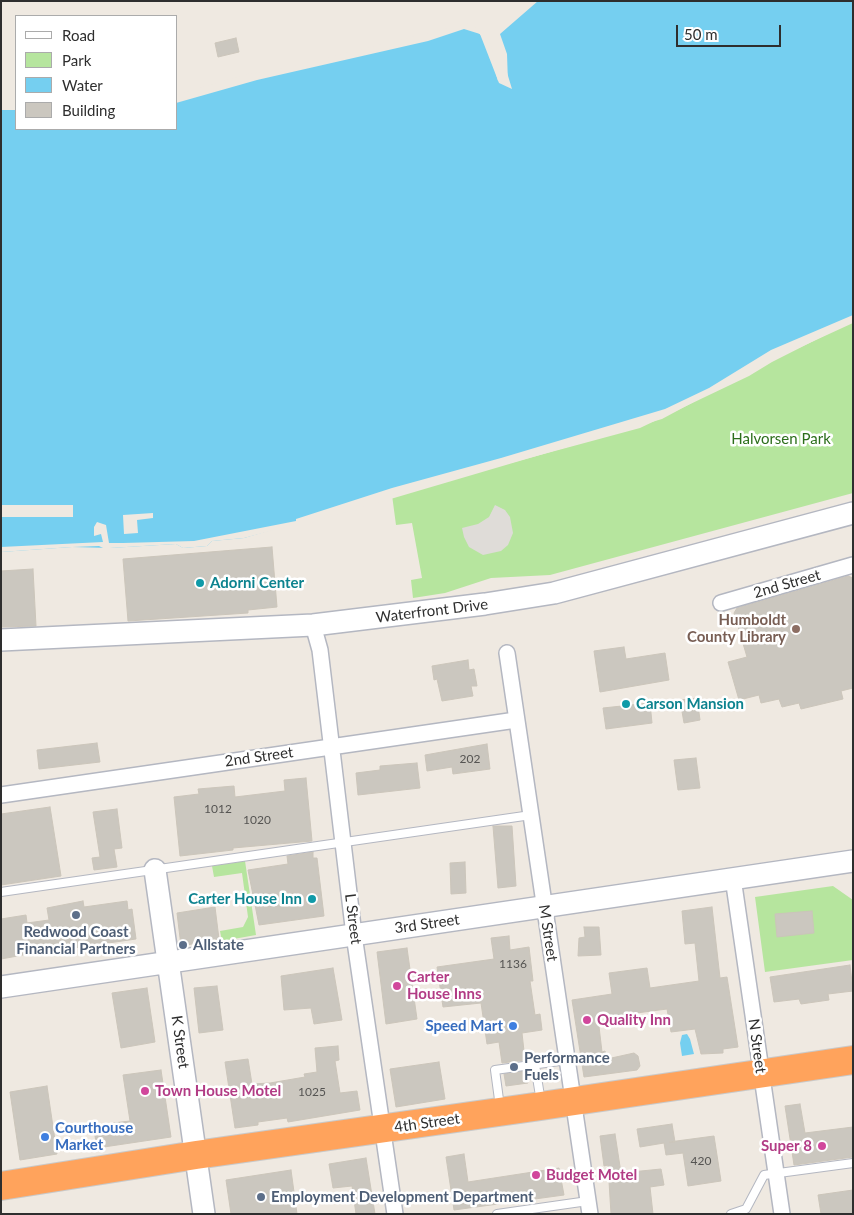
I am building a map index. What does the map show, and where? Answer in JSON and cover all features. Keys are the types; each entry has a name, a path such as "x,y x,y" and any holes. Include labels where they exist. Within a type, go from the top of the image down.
{"highway":[{"name":"4th Street","path":"1,1186 196,1154 573,1102 853,1060"}],"street":[{"name":"Waterfront Drive","path":"1,640 313,624 405,615 554,593 853,514"},
{"name":"2nd Street","path":"721,604 853,565"},
{"name":"L Street","path":"313,624 320,650 333,745 354,935 395,1214"},
{"name":"M Street","path":"507,653 589,1208"},
{"name":"2nd Street","path":"1,795 333,745 516,720"},
{"name":"3rd Street","path":"1,987 853,861"},
{"name":"K Street","path":"155,870 204,1214"},
{"name":"N Street","path":"734,878 761,1073 770,1174 782,1214"}],"lane":[{"path":"1,892 531,815"},
{"path":"501,1112 495,1070 567,1060"},
{"path":"535,1065 541,1106"},
{"path":"731,1214 746,1209 770,1174 853,1163"},
{"path":"497,1214 589,1208"}],"green space":[{"name":"Halvorsen Park","path":"853,321 853,493 550,575 491,578 445,593 413,598 411,580 422,578 412,523 396,525 392,495 640,428 749,376 772,362"},
{"path":"245,861 256,935 222,941 220,931 243,927 248,917 242,873 214,877 212,866"},
{"path":"833,886 853,900 853,960 765,972 755,897"}],"shaded area":[{"path":"495,505 505,510 510,517 513,533 508,545 501,551 483,555 469,547 462,528 478,524 489,517"}],"water":[{"path":"538,1 853,1 853,320 766,359 669,414 244,538 212,541 207,546 183,548 176,544 110,548 72,547 1,552 1,110 15,110 15,130 178,130 178,97 470,25 487,41 498,81 508,83 507,54 500,34"},
{"path":"687,1034 694,1054 682,1056 680,1043 682,1035"}],"pier":[{"path":"470,23 489,39 500,79 506,80 505,66 512,89 499,83 480,34 464,29 428,41 257,80 178,102 178,94 248,74 272,71"},
{"path":"853,315 853,323 768,362 662,419 299,526 297,524 244,538 212,541 207,546 183,548 176,544 110,548 109,551 99,546 1,552 1,547 103,542 101,534 94,536 94,527 97,522 106,525 109,543 123,543 194,541 296,521 296,519 392,488 665,409 709,388 771,350"},
{"path":"1,505 73,505 73,517 1,517"},
{"path":"153,513 153,518 137,520 138,533 124,534 123,515"}],"building":[{"path":"236,38 239,52 218,57 215,43"},
{"name":"Adorni Center","path":"272,547 277,607 248,610 248,613 128,621 123,559"},
{"path":"33,569 36,626 1,627 1,571"},
{"name":"Humboldt County Library","path":"848,576 853,578 853,688 841,691 843,699 801,709 799,703 782,707 779,699 761,703 759,695 739,700 728,662 747,657 734,613 737,608"},
{"path":"624,647 626,659 665,653 669,680 600,692 594,651"},
{"path":"468,660 469,670 474,669 477,686 471,686 473,696 442,701 437,679 434,680 432,666"},
{"path":"697,698 700,720 684,723 680,700"},
{"path":"650,703 652,723 606,729 603,708"},
{"path":"97,743 100,762 39,769 37,750"},
{"path":"487,744 490,769 453,774 452,767 427,771 425,755"},
{"path":"696,758 700,788 678,790 674,760"},
{"path":"417,763 420,788 358,795 356,773 380,770 380,766"},
{"path":"306,778 312,841 233,848 233,850 180,856 174,797 199,794 198,789 234,786 235,797 285,791 284,780"},
{"path":"50,807 61,876 1,885 1,814"},
{"path":"117,809 122,848 114,849 117,867 94,870 92,858 100,857 93,812"},
{"path":"493,826 512,826 516,886 498,888"},
{"path":"313,852 313,858 317,858 324,916 259,925 248,870 288,864 287,856"},
{"path":"465,862 466,893 451,894 450,863"},
{"path":"83,901 84,907 127,901 128,910 132,909 136,939 67,949 67,947 1,959 1,919 26,915 27,923 49,920 47,908"},
{"path":"215,907 219,939 181,946 177,913"},
{"name":"Quality Inn","path":"712,907 720,978 727,977 738,1047 723,1049 723,1053 701,1054 695,1029 671,1032 667,1009 598,1018 602,1052 605,1051 607,1059 634,1053 638,1056 640,1066 637,1070 584,1077 572,1000 612,994 609,973 647,968 650,988 699,981 695,943 685,944 682,911"},
{"path":"812,911 814,933 777,937 775,914"},
{"path":"584,927 599,927 601,955 578,956 579,938 585,937"},
{"path":"509,936 510,950 529,947 533,981 530,981 535,1015 540,1014 542,1030 522,1033 525,1060 502,1063 499,1042 487,1044 481,1003 443,1007 437,967 494,959 491,938"},
{"name":"Carter House Inns","path":"407,948 417,1019 386,1024 377,952"},
{"path":"850,965 853,991 828,994 829,1000 801,1004 799,999 774,1002 770,977"},
{"path":"333,968 342,1020 314,1024 311,1008 284,1010 281,976"},
{"path":"217,986 223,1030 199,1033 194,988"},
{"path":"147,988 155,1042 121,1048 112,993"},
{"path":"338,1046 339,1060 335,1061 340,1093 357,1091 360,1110 288,1122 287,1118 258,1122 258,1125 235,1128 225,1062 248,1059 252,1084 270,1083 305,1077 304,1074 317,1072 315,1048"},
{"path":"439,1062 445,1099 396,1107 390,1069"},
{"name":"Town House Motel","path":"161,1070 171,1137 97,1148 94,1130 114,1127 113,1123 130,1121 123,1075"},
{"path":"526,1071 528,1083 506,1086 504,1074"},
{"path":"47,1086 57,1154 20,1160 10,1092"},
{"name":"Super 8","path":"800,1104 805,1133 853,1127 853,1157 794,1165 785,1106"},
{"path":"672,1124 675,1141 714,1136 721,1181 688,1186 683,1153 666,1155 664,1143 640,1147 637,1129"},
{"path":"615,1134 621,1173 661,1169 664,1185 650,1187 653,1214 611,1214 608,1165 604,1166 600,1136"},
{"name":"Budget Motel","path":"464,1154 468,1182 559,1168 564,1195 454,1210 446,1157"},
{"path":"366,1158 375,1214 356,1214 352,1186 333,1188 329,1164"},
{"name":"Employment Development Department","path":"291,1170 297,1214 231,1214 226,1180"},
{"path":"853,1190 853,1214 821,1214 818,1195"}],"place":[{"name":"Adorni Center","path":"200,583"},
{"name":"Humboldt County Library","path":"796,629"},
{"name":"Carson Mansion","path":"626,704"},
{"name":"Carter House Inn","path":"312,899"},
{"name":"Redwood Coast Financial Partners","path":"76,915"},
{"name":"Allstate","path":"183,945"},
{"name":"Carter House Inns","path":"397,986"},
{"name":"Quality Inn","path":"587,1020"},
{"name":"Speed Mart","path":"513,1026"},
{"name":"Performance Fuels","path":"514,1067"},
{"name":"Town House Motel","path":"145,1091"},
{"name":"Courthouse Market","path":"45,1137"},
{"name":"Super 8","path":"822,1146"},
{"name":"Budget Motel","path":"536,1175"},
{"name":"Employment Development Department","path":"261,1197"}]}
